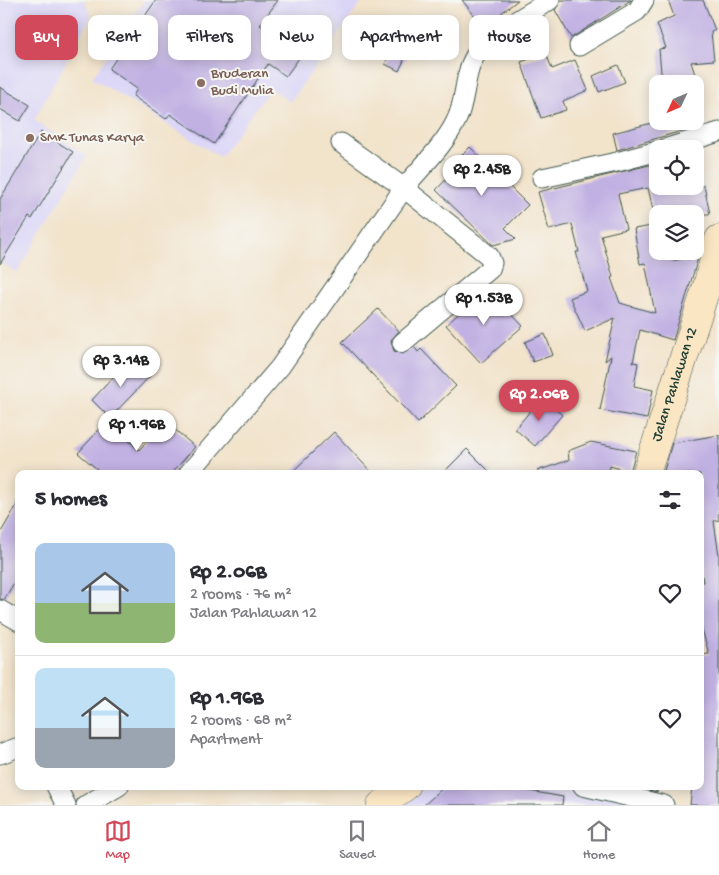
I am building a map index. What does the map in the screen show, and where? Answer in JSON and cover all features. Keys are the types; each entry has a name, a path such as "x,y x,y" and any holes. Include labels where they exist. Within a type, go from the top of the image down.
{"main road":[{"name":"Jalan Pahlawan 12","path":"647,470 714,284 719,239"},
{"path":"381,805 401,790"}],"street":[{"path":"191,470 280,367 404,188 447,136 457,120 470,67 478,52 495,36 550,0"},
{"path":"579,46 637,11 644,0"},
{"path":"693,140 719,132"},
{"path":"341,143 404,188 489,256 492,263 490,269 402,343"},
{"path":"542,178 649,153"},
{"path":"0,610 15,619"},
{"path":"0,754 15,749"},
{"path":"58,790 66,805"},
{"path":"86,805 112,790"},
{"path":"600,790 664,805"}],"shaded area":[{"name":"SMK Tunas Karya","path":"0,0 84,0 91,15 88,15 88,21 78,40 78,15 15,15 15,60 67,60 34,120 87,156 17,273 0,262"},
{"name":"Bruderan Budi Mulia","path":"145,0 363,0 352,15 342,15 342,29 332,43 332,15 261,15 261,60 320,60 290,102 271,88 220,157 92,78 104,60 158,60 158,15 135,15"},
{"path":"413,790 584,790 656,805 393,805"}],"building":[{"path":"156,0 278,0 267,15 261,15 261,60 298,60 286,76 268,64 214,144 170,114 166,119 133,96 137,89 109,69 115,60 158,60 158,15 146,15"},
{"path":"462,0 518,0 499,15 474,15"},
{"path":"561,0 631,0 571,38 555,10"},
{"path":"668,0 703,0 715,30 711,32 714,60 691,62 695,75 661,75 659,49 666,48 657,24 674,16"},
{"path":"387,60 404,60 399,71 385,64"},
{"path":"527,60 549,60 552,69 575,60 588,90 563,101 566,110 541,118 521,62"},
{"path":"618,65 625,82 599,92 593,76"},
{"path":"0,87 30,105 20,121 0,109"},
{"path":"649,124 649,130 685,130 617,150 613,133"},
{"path":"41,132 73,152 32,219 29,217 0,264 0,199"},
{"path":"470,147 528,205 505,228 516,239 493,245 436,190 455,170 451,166"},
{"path":"649,165 649,192 648,188 618,194 626,229 601,235 613,277 611,278 620,303 655,313 645,263 640,264 634,229 649,226 649,260 697,260 673,340 640,330 633,362 638,363 634,386 653,390 647,419 600,410 611,356 605,361 615,318 585,331 570,298 587,291 576,252 579,252 572,224 549,230 538,192"},
{"path":"704,186 710,214 704,214 704,205 652,205 650,195 704,195"},
{"path":"487,288 523,326 481,363 446,325"},
{"path":"378,309 399,331 391,340 394,351 403,354 414,347 418,352 421,349 456,386 418,423 342,342"},
{"path":"545,334 553,355 533,362 525,342"},
{"path":"131,358 150,376 110,418 92,400"},
{"path":"542,397 562,415 535,446 515,429"},
{"path":"107,421 139,450 165,421 195,447 175,470 98,470 78,453"},
{"path":"334,432 369,470 294,470"},
{"path":"719,435 719,520 714,521 719,556 719,805 690,805 692,790 704,790 704,655 709,654 704,636 704,470 664,470 672,443"},
{"path":"591,442 636,451 631,470 610,466 610,470 540,470 569,460 568,451"},
{"path":"467,449 488,470 446,470"},
{"path":"15,508 15,581 4,600 0,599 0,534"},
{"path":"441,790 524,790 563,797 562,805 424,805"}],"place":[{"name":"Bruderan Budi Mulia","path":"201,83"},
{"name":"SMK Tunas Karya","path":"30,138"}]}
